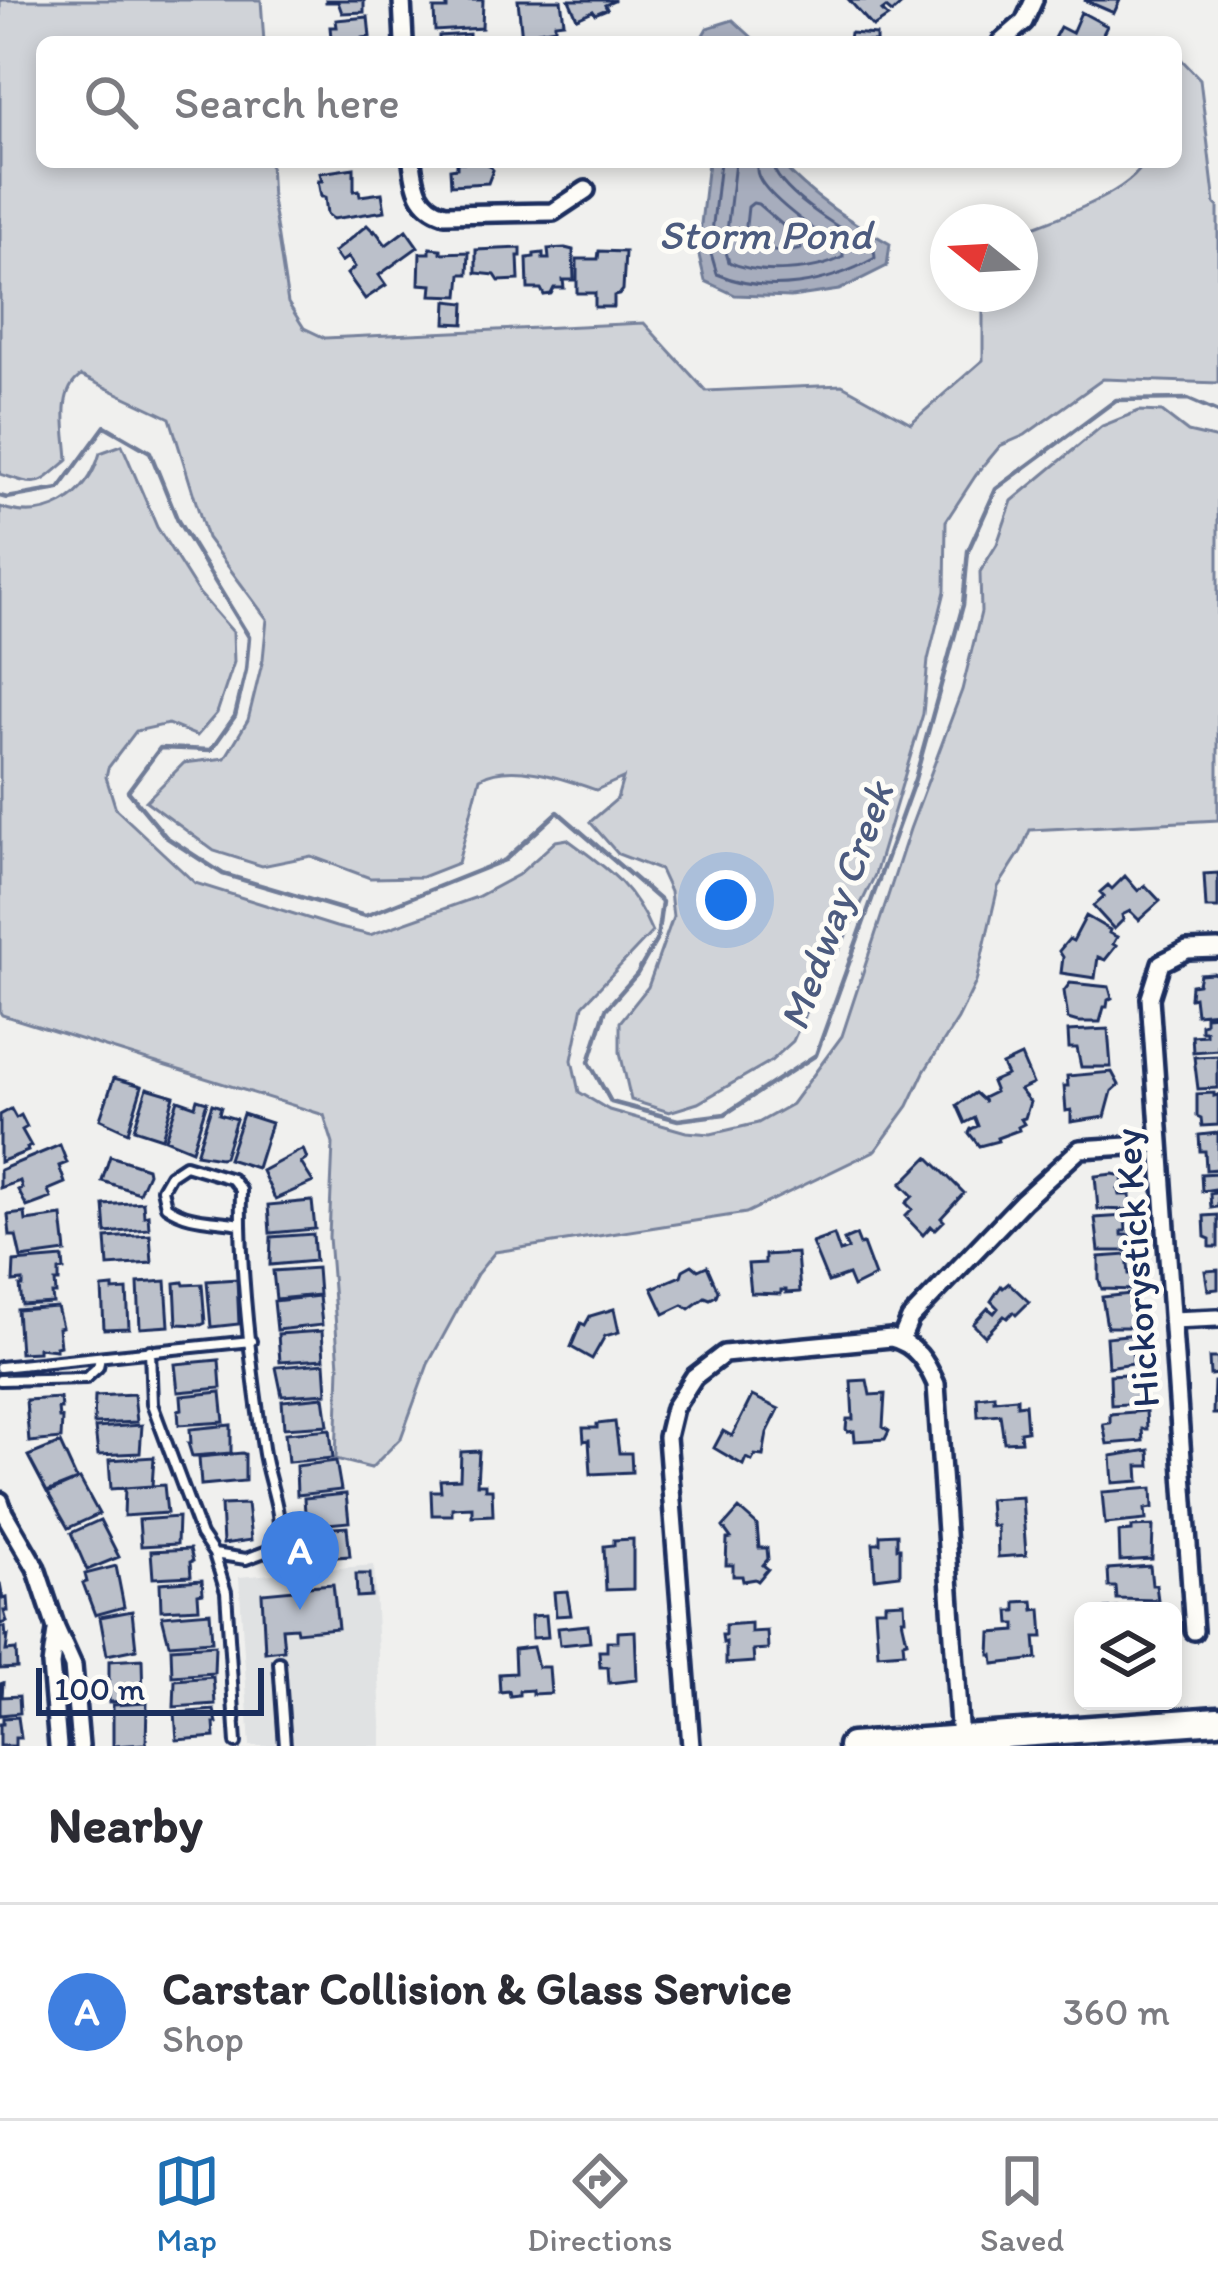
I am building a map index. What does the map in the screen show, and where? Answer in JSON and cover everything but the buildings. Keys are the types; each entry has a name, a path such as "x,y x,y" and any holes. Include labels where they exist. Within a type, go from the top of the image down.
{"main road":[{"path":"851,1746 1218,1720"}],"street":[{"path":"402,0 404,36"},
{"path":"1007,36 1024,22 1034,0"},
{"path":"413,168 415,190 427,205 445,214 553,212 586,190"},
{"name":"Hickorystick Key","path":"1194,1631 1150,998 1161,963 1187,950 1218,949"},
{"path":"901,1340 910,1319 1080,1149 1160,1144"},
{"path":"1172,1321 1218,1318"},
{"path":"691,1746 668,1437 674,1408 694,1377 724,1354 891,1338 901,1340 926,1361 936,1384 960,1740"},
{"path":"0,1501 36,1568 74,1666 80,1746"},
{"path":"56,1628 51,1665 58,1746"}],"lane":[{"path":"214,1554 247,1559 278,1547 282,1524 265,1462 240,1224 242,1190 232,1179 185,1165 170,1175 162,1189 166,1206 180,1216 240,1224"},
{"path":"0,1367 251,1341"},
{"path":"150,1350 152,1404 226,1592 236,1743"},
{"path":"0,1380 86,1378 100,1358"},
{"path":"279,1662 285,1746"}],"shaded area":[{"path":"0,0 261,0 264,36 36,36 36,168 270,168 288,303 304,328 325,338 644,323 706,391 842,385 911,423 983,360 983,312 1038,312 1038,225 1108,195 1140,168 1182,168 1182,60 1200,79 1218,207 1218,383 1103,379 1025,435 1000,446 976,475 946,521 945,591 928,660 923,714 875,875 793,1041 771,1061 698,1103 669,1112 631,1100 620,1052 620,1022 648,987 673,917 670,892 660,870 618,854 590,822 617,799 623,778 596,790 522,771 480,778 458,863 422,877 370,878 311,856 262,866 214,851 146,801 184,763 225,758 248,720 267,619 207,538 170,418 81,376 66,402 68,460 37,482 0,474"},
{"path":"1139,411 1162,412 1188,432 1218,439 1218,820 1030,830 998,887 976,982 908,1106 876,1150 746,1213 495,1252 477,1274 428,1364 401,1438 371,1468 336,1459 339,1366 329,1237 333,1144 324,1115 0,1012 0,507 33,512 62,503 85,483 100,453 122,445 157,527 198,592 233,632 234,662 217,713 197,736 168,724 136,731 106,777 116,809 195,883 370,935 477,897 518,875 556,841 567,839 627,889 652,932 583,1005 572,1060 579,1092 609,1110 686,1132 711,1134 758,1123 792,1104 842,1036 962,690 981,612 980,572 997,544 1012,501 1102,426"},
{"path":"374,1565 382,1746 250,1746 239,1577"}],"water":[{"path":"733,20 750,36 702,36 707,28"},
{"name":"Storm Pond","path":"707,168 786,168 818,197 890,244 887,266 839,290 791,297 735,295 705,281 698,251"}],"waterway":[{"name":"Medway Creek","path":"0,496 59,489 105,426 150,452 178,521 249,637 235,716 211,750 160,748 128,791 166,837 223,874 365,916 505,860 558,812 662,902 657,939 637,974 606,1009 589,1062 611,1102 678,1120 725,1114 816,1055 915,779 963,605 968,551 996,489 1116,400 1188,399 1218,412"}],"place":[{"name":"Carstar Collision & Glass Service","path":"300,1610"}]}
